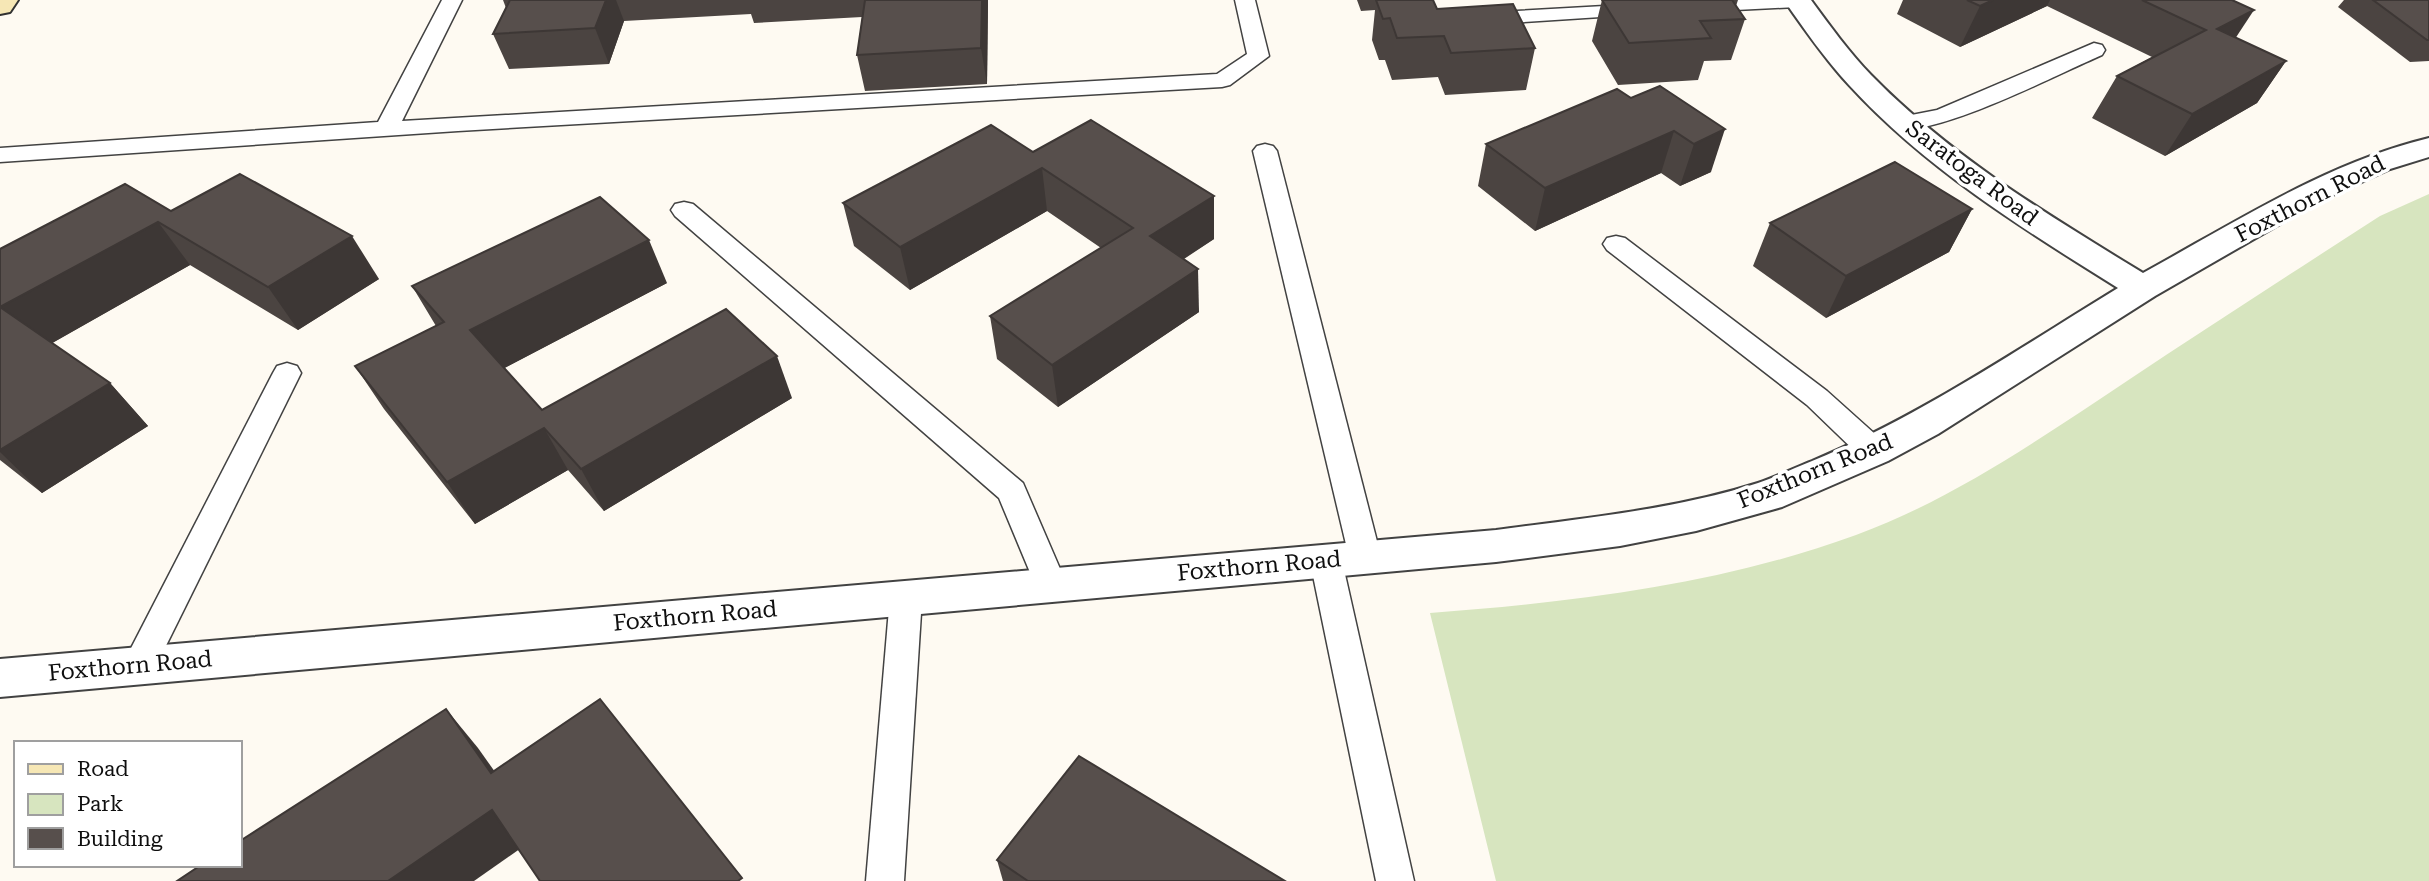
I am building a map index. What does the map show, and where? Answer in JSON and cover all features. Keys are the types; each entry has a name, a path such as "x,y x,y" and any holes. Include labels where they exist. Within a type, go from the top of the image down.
{"main road":[{"path":"0,6 5,0"}],"street":[{"name":"Saratoga Road","path":"1797,0 1841,59 1904,123 1979,184 2143,288"},
{"name":"Foxthorn Road","path":"0,678 1326,561 1620,530 1696,515 1768,496 1874,451 1925,424 2143,288 2309,194 2379,162 2429,147"}],"lane":[{"path":"386,129 452,0"},
{"path":"0,155 386,129 1222,80 1258,56 1245,0"},
{"path":"1456,20 1797,0"},
{"path":"1904,123 1943,116 2094,50"},
{"path":"1265,151 1365,557"},
{"path":"684,210 1013,491 1051,585"},
{"path":"1616,244 1816,398 1874,451"},
{"path":"139,666 288,373"},
{"path":"1326,561 1395,881"},
{"path":"885,881 905,597"}],"green space":[{"path":"2429,194 2429,881 1496,881 1430,613 1592,597 1699,579 1804,552 1892,520 1928,504 1996,466 2380,216"}],"building":[{"path":"510,0 606,0 595,28 493,34"},
{"path":"865,0 982,0 981,48 857,55"},
{"path":"1376,0 1433,0 1437,9 1513,4 1535,48 1451,53 1444,36 1397,38 1390,18 1383,19"},
{"path":"1602,0 1732,0 1745,19 1700,21 1711,38 1629,43"},
{"path":"1967,0 1993,0 1980,6"},
{"path":"2142,0 2232,0 2254,10 2217,29 2286,61 2192,114 2117,76 2206,30"},
{"path":"2373,0 2429,0 2429,40 2427,40"},
{"path":"1660,86 1725,129 1694,144 1674,131 1545,188 1486,144 1617,89 1631,98"},
{"path":"1091,120 1214,196 1150,236 1198,269 1052,365 990,316 1133,228 1042,168 900,247 843,203 991,125 1033,152"},
{"path":"1895,162 1972,209 1846,276 1770,223"},
{"path":"240,174 352,236 268,287 158,222 0,307 0,249 125,184 171,211"},
{"path":"600,197 649,240 470,330 542,410 726,309 777,356 581,469 544,428 447,482 355,366 444,322 412,286"},
{"path":"0,307 110,383 0,450"},
{"path":"600,699 742,878 738,881 540,881 492,810 388,881 177,881 198,867 242,867 242,840 446,709 491,773"},
{"path":"1079,756 1285,881 1028,881 997,860"}]}
